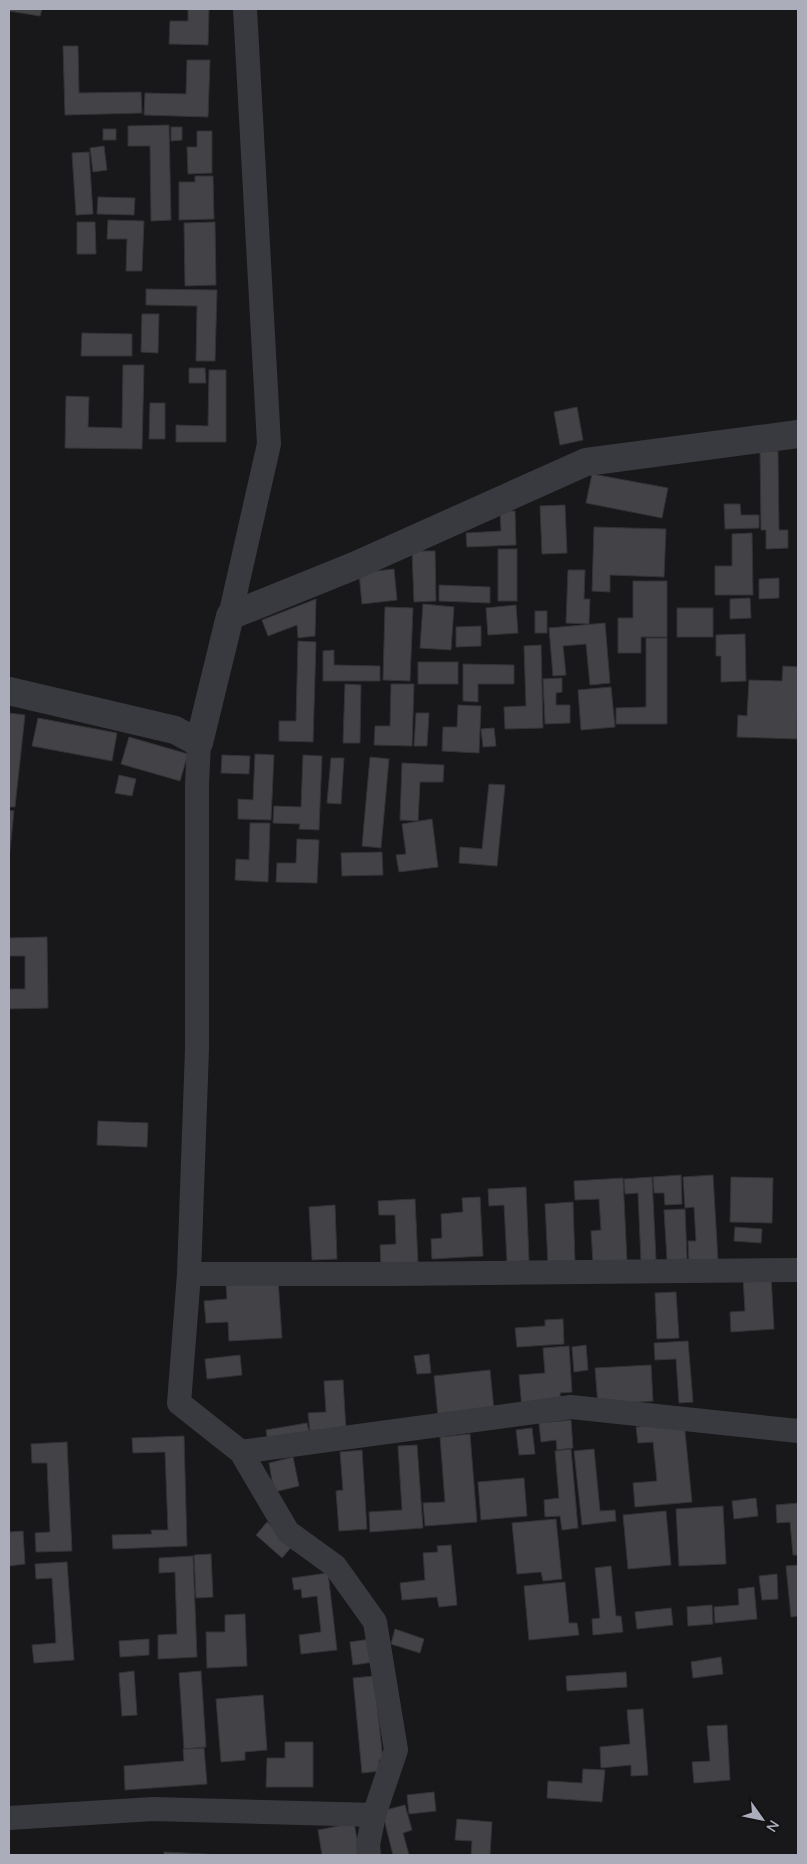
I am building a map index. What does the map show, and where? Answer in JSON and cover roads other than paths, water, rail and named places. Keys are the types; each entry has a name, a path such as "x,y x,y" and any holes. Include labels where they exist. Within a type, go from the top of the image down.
{"street":[{"path":"245,9 269,444 199,743 197,784 198,1049 188,1274 179,1403 241,1452 288,1532 335,1566 375,1622 396,1750 374,1815 368,1845 369,1855"},
{"path":"230,616 354,566 586,462 798,434"},
{"path":"9,691 175,730 199,743"},
{"path":"188,1274 798,1270"},
{"path":"241,1452 570,1407 798,1431"},
{"path":"9,1818 153,1809 374,1815"}]}
